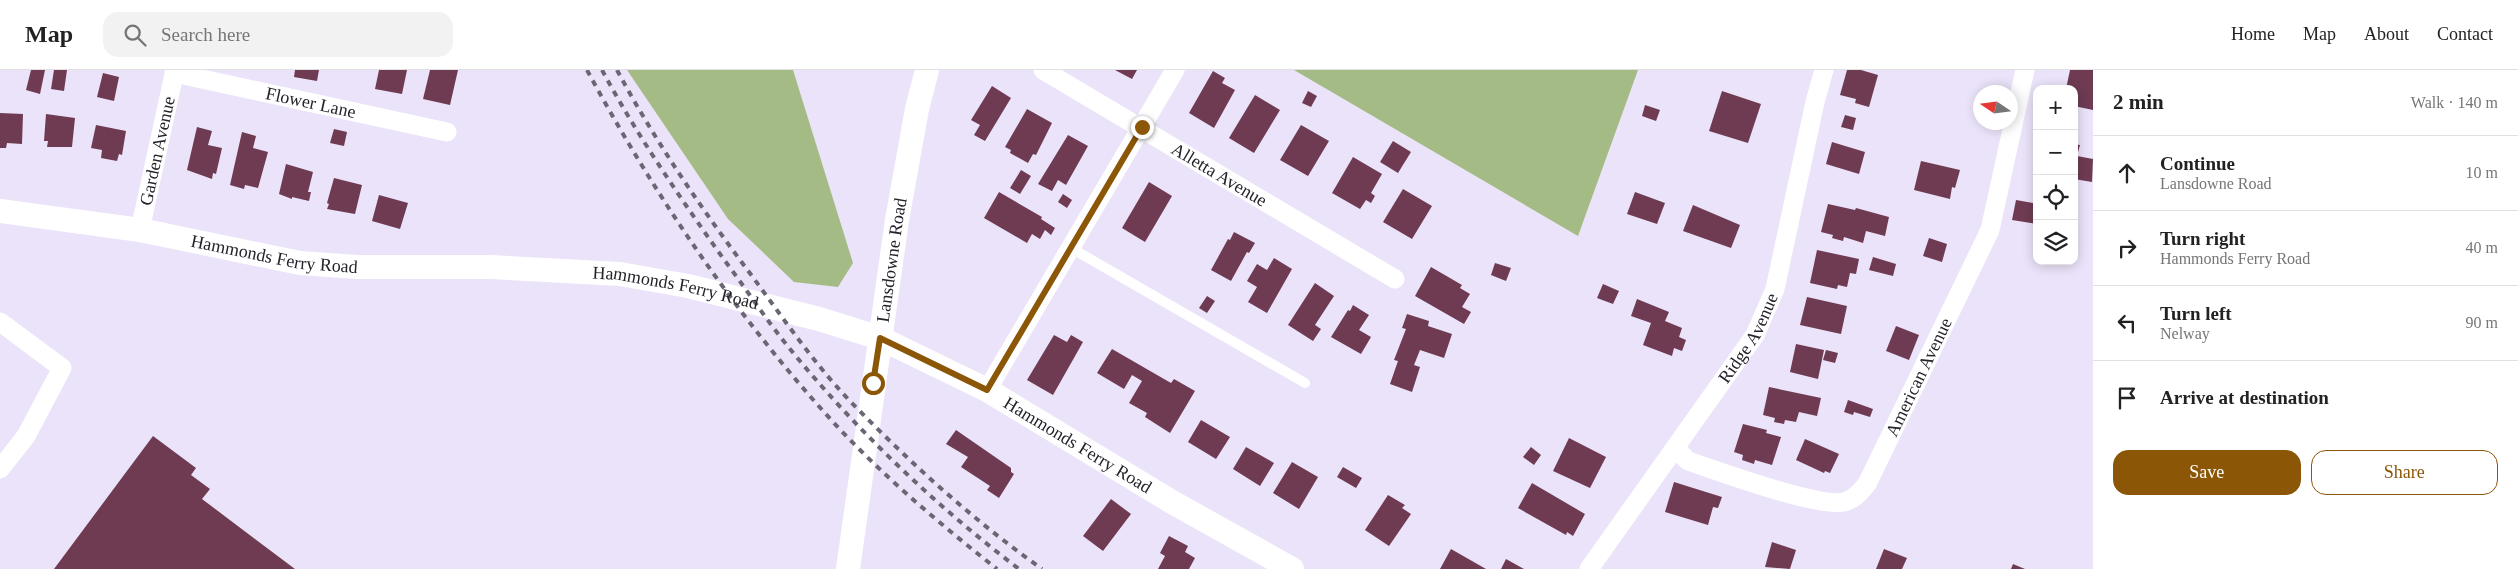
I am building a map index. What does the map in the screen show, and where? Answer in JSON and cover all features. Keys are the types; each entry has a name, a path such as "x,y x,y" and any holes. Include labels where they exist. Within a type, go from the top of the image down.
{"street":[{"name":"Lansdowne Road","path":"849,562 897,220 917,109 927,70"},
{"name":"Alletta Avenue","path":"1043,70 1396,279"},
{"path":"987,390 1175,70"},
{"name":"Ridge Avenue","path":"1589,569 1755,335 1766,312 1775,289 1815,102 1824,70"},
{"name":"American Avenue","path":"1676,448 1688,461 1813,500 1843,502 1856,497 1867,484 1990,230 2025,70"},
{"name":"Flower Lane","path":"174,71 447,132"},
{"name":"Garden Avenue","path":"140,230 174,71"},
{"name":"Hammonds Ferry Road","path":"0,211 140,230 300,263 358,267 491,267 620,274 688,286 819,319 880,338 987,390 1172,502 1292,569"},
{"path":"0,322 62,368 26,436 0,469"}],"lane":[{"path":"1071,248 1305,383"}],"green space":[{"path":"627,70 793,70 853,263 838,287 794,282 728,219"},
{"path":"1294,70 1638,70 1578,236"}],"building":[{"path":"31,70 45,70 40,94 26,90"},
{"path":"54,70 67,70 64,91 51,89"},
{"path":"295,70 319,70 317,81 294,77"},
{"path":"379,70 407,70 402,94 375,89"},
{"path":"430,70 458,70 450,105 423,99"},
{"path":"1115,70 1137,70 1132,79"},
{"path":"1847,70 1861,70 1878,75 1869,107 1855,103 1856,99 1840,95"},
{"path":"2070,70 2093,70 2093,110 2078,107 2078,85 2067,85"},
{"path":"1213,71 1225,78 1222,83 1235,90 1214,128 1189,113"},
{"path":"103,73 119,77 114,101 97,97"},
{"path":"992,86 1011,98 985,141 974,135 980,125 971,120"},
{"path":"1308,91 1317,96 1311,107 1302,103"},
{"path":"1722,91 1761,104 1748,143 1709,131"},
{"path":"1255,95 1280,110 1254,153 1229,138"},
{"path":"1645,105 1660,110 1656,121 1642,116"},
{"path":"1027,109 1052,123 1036,155 1033,154 1028,163 1010,153 1011,150 1005,147"},
{"path":"0,113 23,114 22,144 7,143 6,148 0,148"},
{"path":"46,114 75,118 72,147 47,147 48,141 44,141"},
{"path":"1845,115 1856,118 1853,130 1841,127"},
{"path":"96,125 126,131 122,155 119,154 117,161 101,158 102,150 91,148"},
{"path":"1301,125 1329,141 1308,176 1280,160"},
{"path":"197,127 212,131 208,145 222,148 216,174 213,173 212,179 187,170"},
{"path":"334,129 347,132 344,146 330,143"},
{"path":"242,132 256,136 253,148 268,152 258,188 245,185 244,189 230,185"},
{"path":"1068,135 1088,146 1066,185 1058,180 1052,191 1038,184"},
{"path":"1393,141 1411,152 1398,173 1380,162"},
{"path":"1832,142 1865,152 1859,174 1826,164"},
{"path":"2078,156 2093,159 2092,182 2078,180"},
{"path":"1353,157 1382,174 1371,193 1375,196 1371,203 1366,200 1360,209 1332,193"},
{"path":"1921,161 1960,170 1955,188 1952,187 1950,199 1914,190"},
{"path":"286,164 313,172 308,192 311,192 309,201 292,197 292,199 279,194"},
{"path":"1021,170 1031,176 1020,194 1010,188"},
{"path":"334,178 362,185 355,214 327,209"},
{"path":"1149,182 1172,196 1145,242 1122,228"},
{"path":"1403,189 1432,206 1412,239 1383,222"},
{"path":"999,192 1042,217 1041,219 1055,228 1051,235 1045,230 1040,239 1032,234 1027,243 984,218"},
{"path":"1635,192 1665,203 1657,224 1627,214"},
{"path":"1063,194 1072,200 1067,208 1058,202"},
{"path":"379,195 408,203 400,229 372,221"},
{"path":"2016,200 2033,203 2033,223 2012,220"},
{"path":"1828,204 1855,210 1856,208 1889,217 1885,236 1866,231 1863,243 1844,237 1843,241 1832,238 1833,235 1821,232"},
{"path":"1693,205 1740,225 1731,248 1683,231"},
{"path":"1234,232 1255,243 1249,253 1247,252 1231,281 1211,270 1228,239 1230,240"},
{"path":"1929,238 1947,244 1942,262 1923,256"},
{"path":"1817,250 1859,259 1856,274 1850,273 1847,287 1838,285 1837,289 1810,283"},
{"path":"1873,257 1896,264 1893,276 1869,270"},
{"path":"1274,258 1292,269 1267,313 1248,302 1257,287 1247,281 1257,264 1267,270"},
{"path":"1495,263 1511,268 1506,281 1491,275"},
{"path":"1431,267 1462,285 1460,288 1470,294 1462,307 1471,312 1464,324 1415,296"},
{"path":"1315,283 1334,296 1315,325 1321,329 1313,341 1288,325"},
{"path":"1603,284 1619,291 1613,304 1597,298"},
{"path":"1207,296 1215,301 1207,313 1199,308"},
{"path":"1807,297 1847,306 1841,334 1800,325"},
{"path":"1637,299 1669,312 1665,321 1682,328 1679,337 1686,340 1682,351 1674,348 1672,356 1643,345 1651,323 1631,316"},
{"path":"1353,305 1369,315 1359,330 1371,337 1361,354 1331,337"},
{"path":"1407,314 1429,321 1428,326 1452,334 1444,358 1420,350 1414,365 1420,367 1412,392 1390,384 1398,361 1394,360 1406,329 1402,328"},
{"path":"1896,326 1919,335 1909,360 1886,351"},
{"path":"1054,335 1067,342 1071,335 1083,342 1053,395 1027,380"},
{"path":"1796,344 1824,350 1818,379 1790,372"},
{"path":"1112,349 1171,383 1174,379 1195,391 1170,433 1145,417 1147,413 1129,403 1142,381 1132,375 1124,389 1097,373"},
{"path":"1826,350 1838,353 1835,363 1823,360"},
{"path":"1769,387 1821,398 1817,416 1799,412 1796,422 1785,420 1784,424 1774,422 1775,418 1763,415"},
{"path":"1848,400 1873,409 1870,417 1854,412 1853,415 1844,412"},
{"path":"1201,420 1230,437 1216,459 1188,442"},
{"path":"1743,424 1767,430 1766,433 1781,437 1772,465 1755,460 1754,464 1742,460 1743,455 1734,452"},
{"path":"956,430 1011,468 1011,472 1014,474 999,498 987,490 990,486 961,467 968,457 946,444"},
{"path":"153,436 196,468 191,475 210,489 202,499 295,569 54,569"},
{"path":"1569,438 1606,457 1590,488 1553,471"},
{"path":"1805,439 1839,454 1830,473 1825,471 1824,473 1796,460"},
{"path":"1246,447 1274,463 1260,486 1233,469"},
{"path":"1531,447 1541,455 1534,465 1523,457"},
{"path":"1292,462 1318,477 1299,509 1273,493"},
{"path":"1343,467 1362,478 1356,488 1337,477"},
{"path":"1674,482 1722,497 1718,508 1713,507 1708,525 1665,512"},
{"path":"1532,483 1585,514 1573,536 1567,532 1566,535 1518,508"},
{"path":"1388,495 1405,505 1402,508 1411,514 1389,546 1365,530"},
{"path":"1111,499 1131,514 1103,551 1083,536"},
{"path":"1169,536 1188,546 1185,552 1195,558 1189,569 1158,569 1165,556 1160,553"},
{"path":"1772,542 1796,550 1790,569 1765,567"},
{"path":"1451,549 1486,569 1440,569"},
{"path":"1884,549 1907,558 1902,569 1876,569"},
{"path":"1506,559 1524,569 1501,569"},
{"path":"2013,564 2025,569 2011,569"}],"railway":[{"path":"587,70 669,209 731,298 798,383 853,443 892,481 997,569"},
{"path":"602,70 645,144 676,191 790,349 842,409 898,466 957,519 1019,569"},
{"path":"617,70 647,123 696,199 822,370 894,445 942,489 1042,569"}],"route":[{"path":"873,383 880,338 987,390 1142,127"}]}
